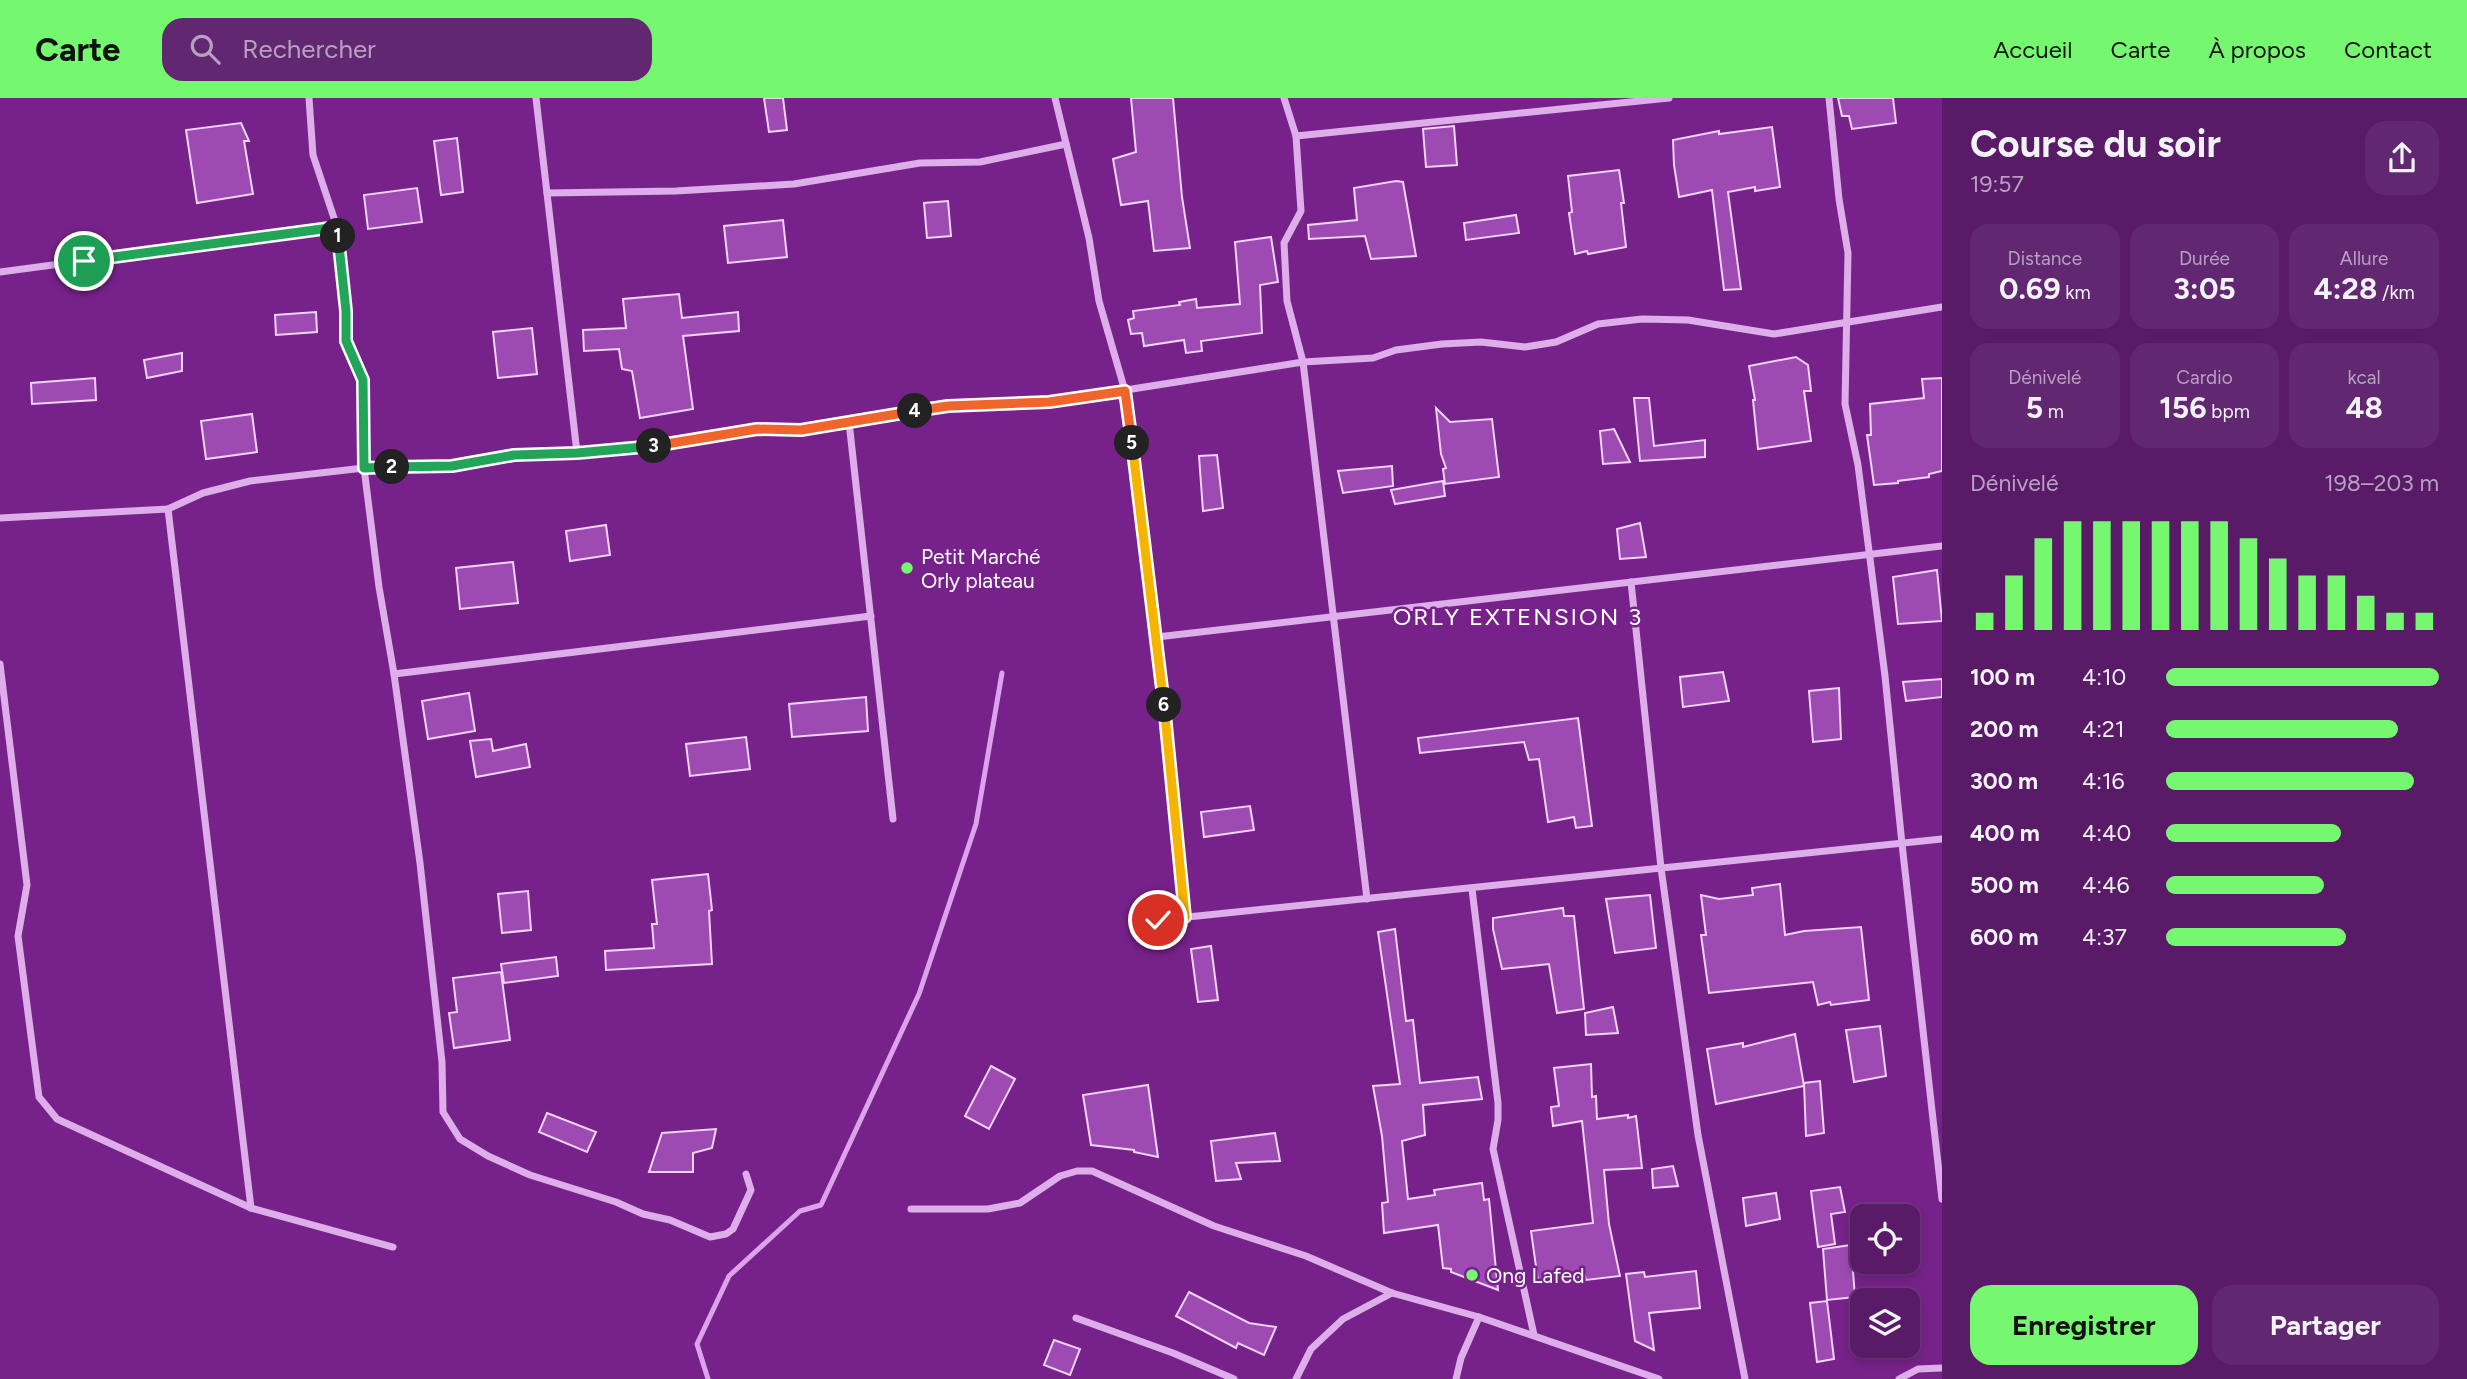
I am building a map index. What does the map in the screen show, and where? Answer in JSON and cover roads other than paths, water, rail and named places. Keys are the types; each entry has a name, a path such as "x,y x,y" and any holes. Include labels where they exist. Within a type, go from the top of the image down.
{"street":[{"path":"309,98 313,155 337,227 346,311 346,341 363,380 364,468 420,863 442,1062 443,1112 460,1139 488,1156 530,1175 616,1202 643,1214 670,1220 710,1237 726,1234 738,1221 751,1190 746,1174"},
{"path":"536,98 577,453"},
{"path":"1055,98 1089,238 1099,301 1125,391 1157,637 1185,917"},
{"path":"1284,98 1296,136 1301,211 1284,243 1287,301 1303,362 1367,899"},
{"path":"1296,136 1669,98"},
{"path":"1829,98 1839,199 1848,253 1845,404 1858,466 1885,676 1942,1199"},
{"path":"547,193 676,191 794,184 920,163 980,162 1066,144"},
{"path":"0,272 337,227"},
{"path":"0,518 167,509 203,493 250,481 364,468 452,466 514,455 643,447 757,429 801,430 948,406 1049,402 1303,362 1373,358 1396,350 1442,344 1481,342 1525,347 1556,342 1598,324 1642,319 1688,320 1774,334 1942,307"},
{"path":"849,422 893,819"},
{"path":"167,509 251,1208"},
{"path":"1157,637 1942,546"},
{"path":"1631,582 1661,868 1698,1135 1745,1379"},
{"path":"394,674 871,616"},
{"path":"0,664 27,885 18,936 39,1097 57,1119 251,1208 393,1247"},
{"path":"1158,920 1942,839"},
{"path":"1472,889 1498,1103 1493,1149 1534,1335"},
{"path":"911,1209 988,1209 1020,1203 1060,1176 1077,1171 1092,1171 1214,1226 1306,1256 1392,1293 1479,1317 1659,1379"},
{"path":"1296,1379 1311,1349 1343,1319 1392,1293"},
{"path":"1456,1379 1461,1358 1479,1317"},
{"path":"1076,1318 1173,1353 1234,1379"},
{"path":"1899,1379 1918,1370 1942,1368"}],"waterway":[{"path":"708,1379 697,1344 729,1276 800,1211 821,1205 919,994 976,824 1002,673"}],"place":[{"name":"Petit Marché Orly plateau","path":"907,568"},
{"name":"Ong Lafed","path":"1472,1275"}],"district":[{"name":"ORLY EXTENSION 3","path":"1518,616"}]}
